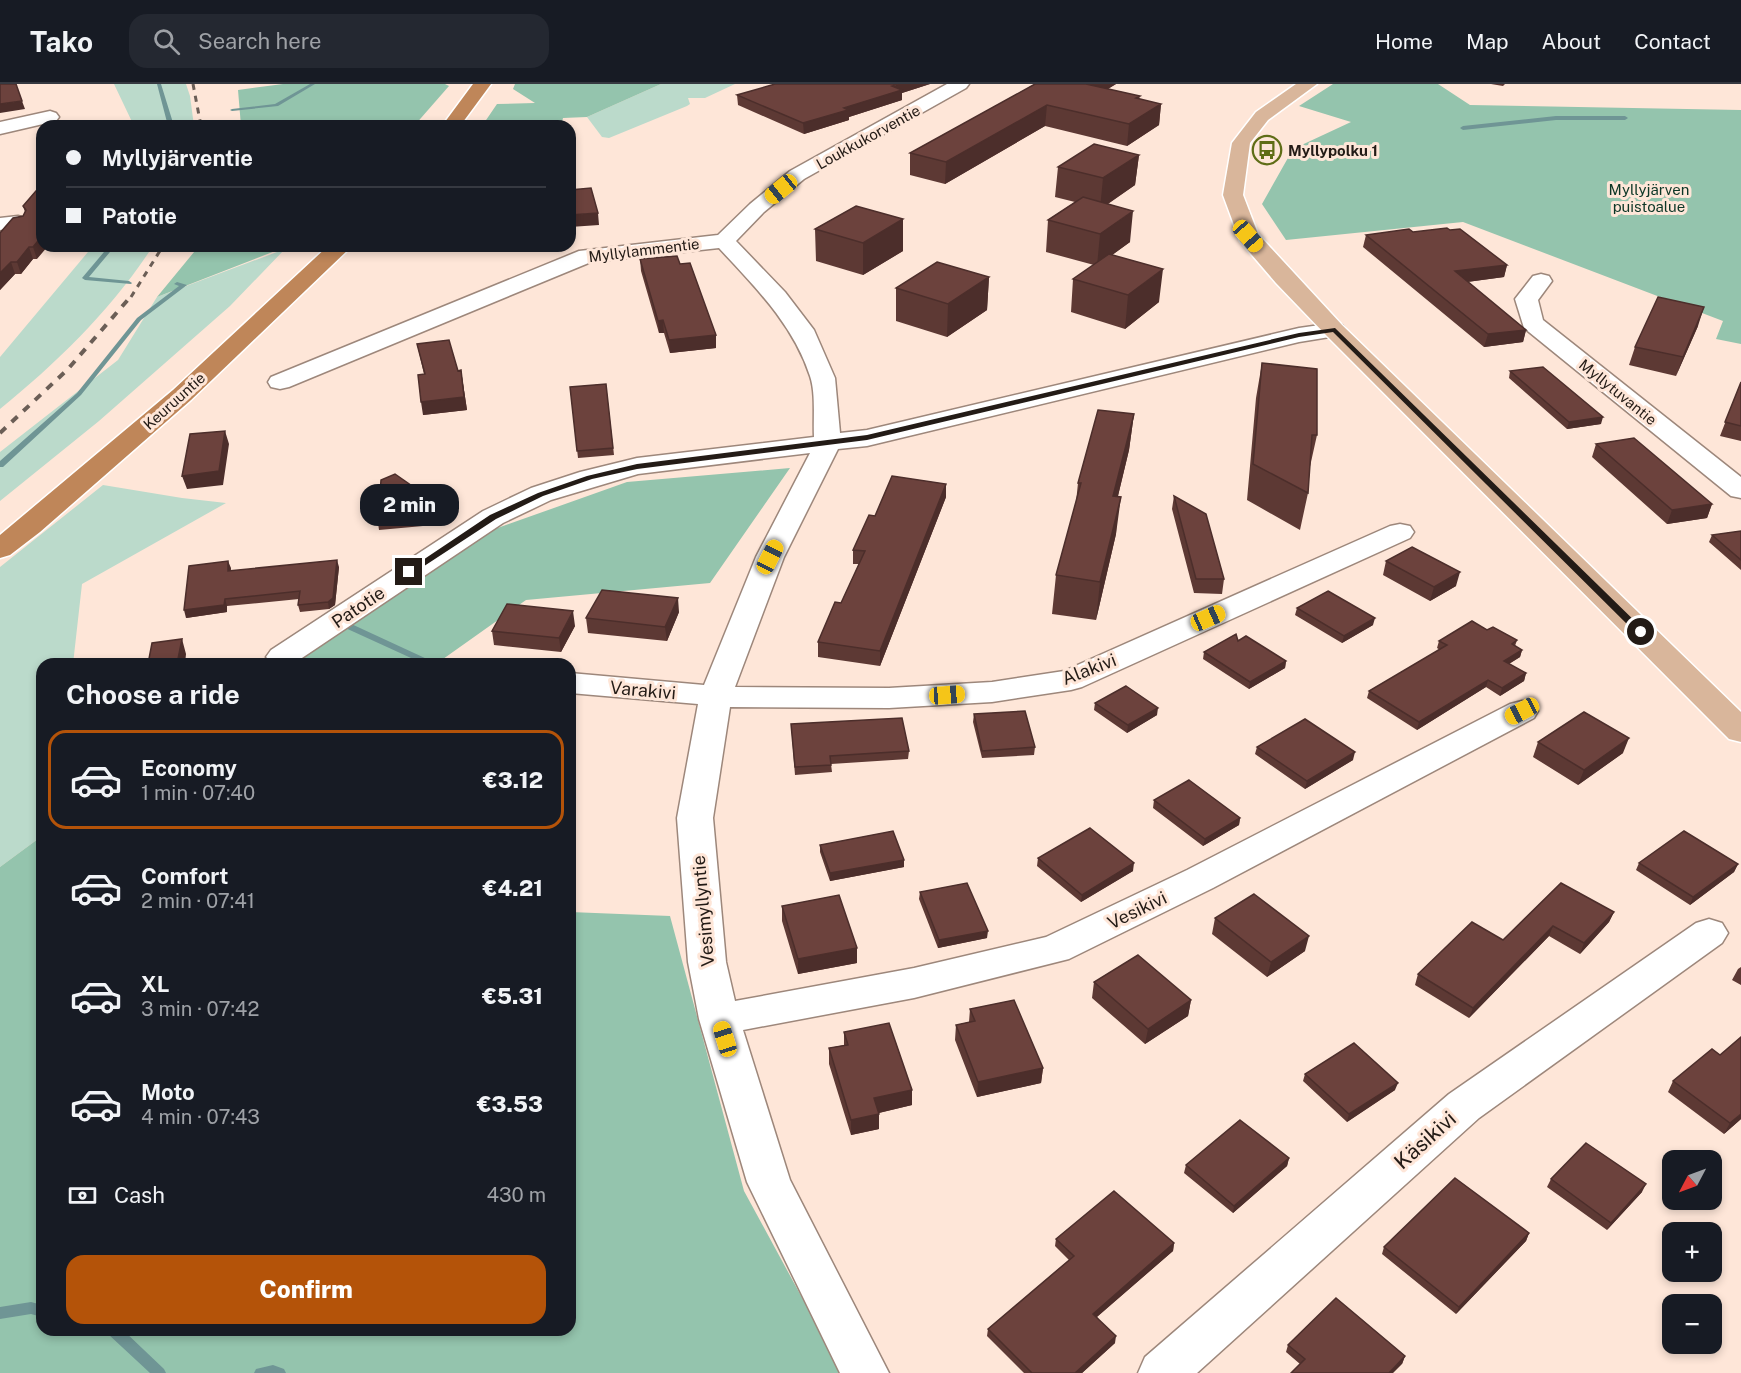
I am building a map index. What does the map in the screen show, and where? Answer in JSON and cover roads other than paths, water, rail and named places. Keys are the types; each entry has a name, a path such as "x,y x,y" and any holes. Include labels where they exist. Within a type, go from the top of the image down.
{"highway":[{"path":"455,120 482,84"},
{"name":"Keuruuntie","path":"0,549 30,526 182,395 335,252"}],"main road":[{"path":"1308,84 1262,116 1241,143 1233,195 1248,236 1284,278 1335,330 1741,730"}],"street":[{"name":"Loukkukorventie","path":"724,241 797,175 960,84"},
{"path":"36,120 50,117"},
{"path":"0,128 36,120"},
{"name":"Myllylammentie","path":"280,382 587,256 724,241 777,297 802,330 823,378 828,444"},
{"name":"Myllytuvantie","path":"1541,281 1526,299 1532,323 1741,490"},
{"name":"Patotie","path":"282,657 493,517 541,494 590,478 637,466 867,438 1299,335 1335,330"},
{"name":"Vesimyllyntie","path":"828,444 770,557 716,696 695,818 707,962 719,1018 769,1182 865,1373"},
{"name":"Alakivi","path":"716,696 889,698 992,692 1071,680 1400,532"},
{"name":"Varakivi","path":"576,684 716,696"},
{"name":"Vesikivi","path":"719,1018 914,983 1055,949 1200,879 1522,711"},
{"name":"Käsikivi","path":"1162,1373 1464,1106 1710,933"}],"waterway":[{"path":"159,84 169,120"},
{"path":"232,110 276,105 313,84"},
{"path":"1463,128 1556,118 1625,118"},
{"path":"107,252 85,278 129,283"},
{"path":"0,465 79,394 139,319 184,285 177,284"},
{"path":"344,624 418,658"},
{"path":"0,1313 31,1308 36,1309"},
{"path":"119,1336 159,1373"},
{"path":"261,1373 273,1371 279,1373"}],"railway":[{"path":"193,84 200,120"},
{"path":"131,297 159,252"},
{"path":"0,433 68,369 132,295"}],"place":[{"name":"Myllypolku 1","path":"1267,150"}],"park label":[{"name":"Myllyjärven puistoalue","path":"1649,198"}]}
